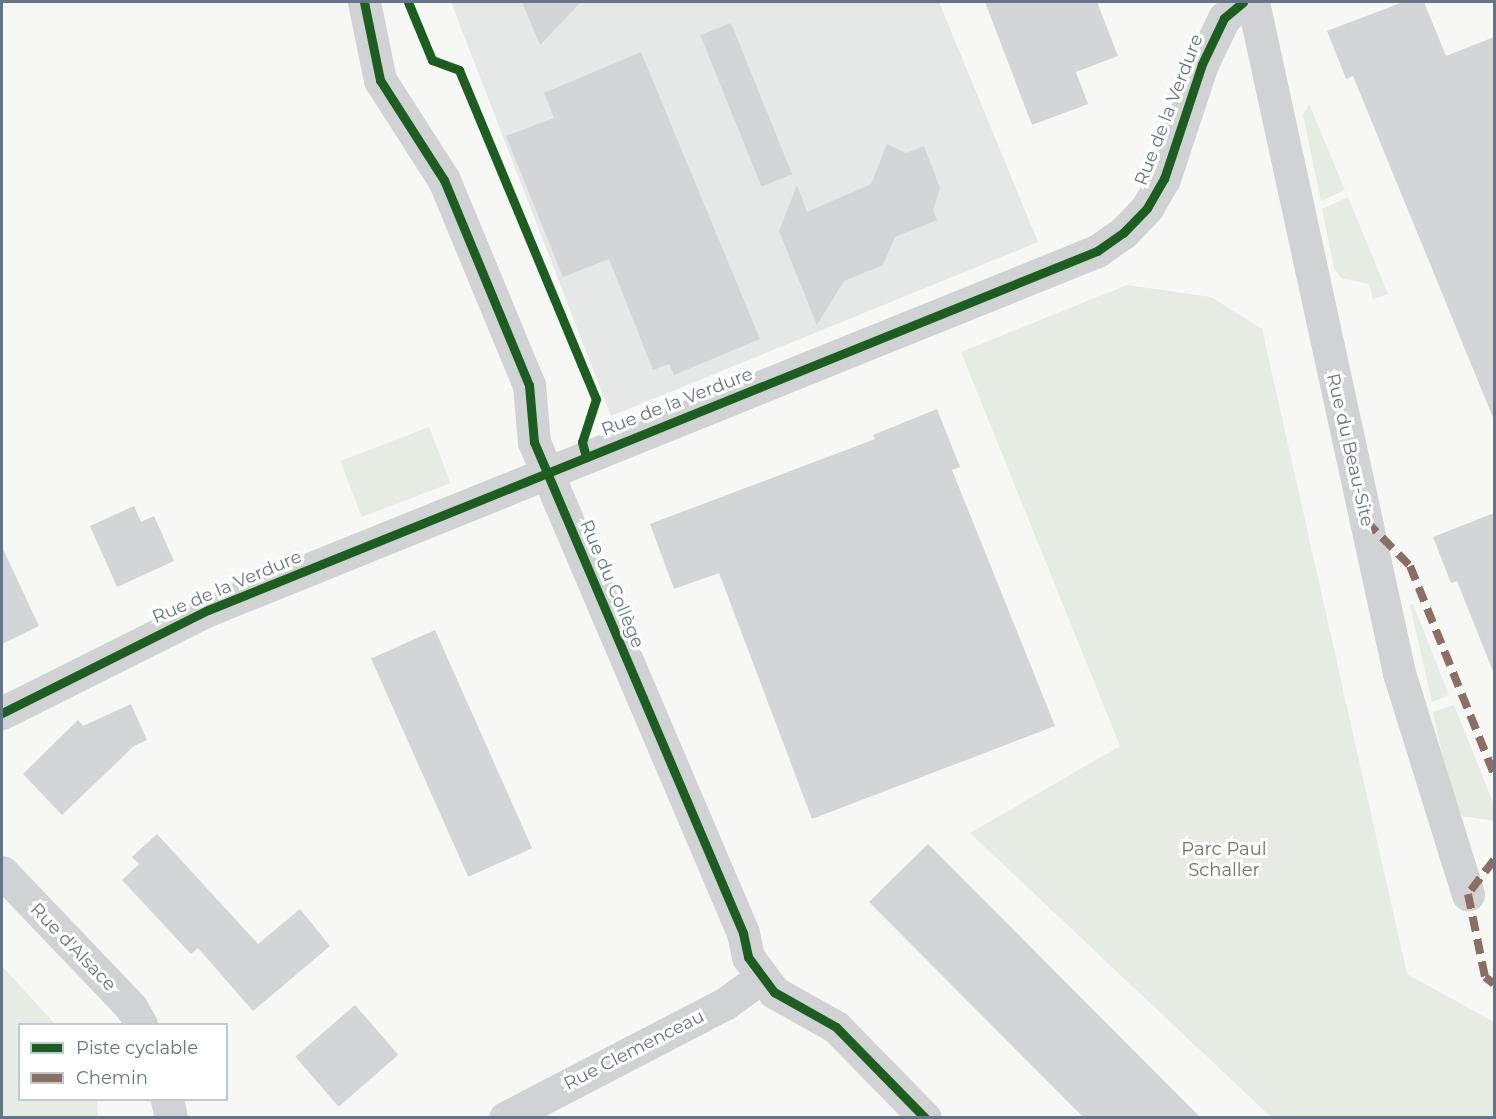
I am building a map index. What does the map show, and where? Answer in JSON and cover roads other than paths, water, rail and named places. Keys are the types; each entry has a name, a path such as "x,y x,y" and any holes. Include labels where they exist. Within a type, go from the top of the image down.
{"street":[{"name":"Rue du Collège","path":"364,2 380,80 444,180 529,385 534,442 760,978 787,1000 836,1027 926,1118"},
{"name":"Rue de la Verdure","path":"2,712 208,610 1106,245 1147,208 1164,179 1202,64 1224,18 1243,2"},
{"name":"Rue du Beau-Site","path":"1253,2 1399,673 1468,894"},
{"name":"Rue d'Alsace","path":"2,872 131,1008 140,1023"},
{"name":"Rue Clemenceau","path":"505,1118 726,1003 760,978"},
{"path":"167,1101 171,1118"}],"park label":[{"name":"Parc Paul Schaller","path":"1224,860"}]}
